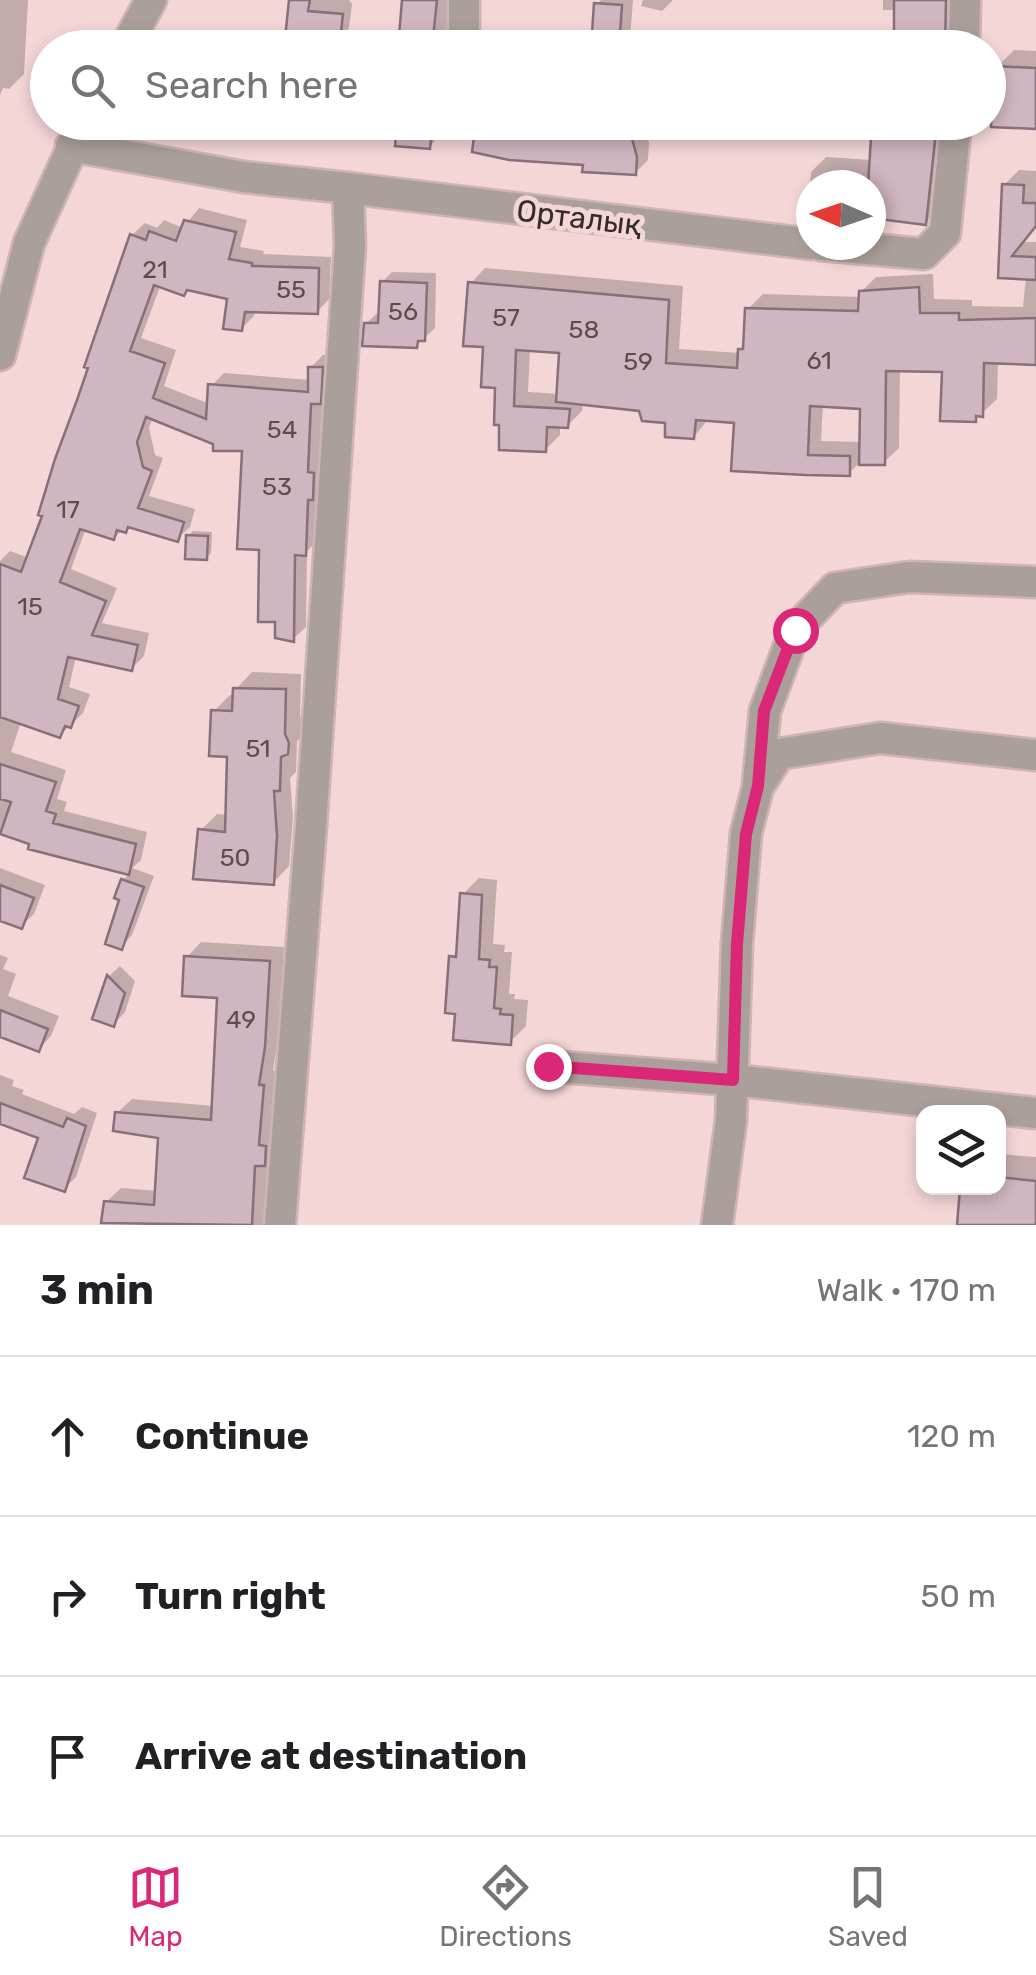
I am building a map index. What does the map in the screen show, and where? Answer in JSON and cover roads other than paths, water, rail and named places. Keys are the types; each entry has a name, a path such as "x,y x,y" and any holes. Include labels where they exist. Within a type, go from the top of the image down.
{"street":[{"path":"135,30 151,0"},
{"path":"464,0 464,30"},
{"path":"964,0 964,30"},
{"path":"2,337 36,227 74,140"},
{"name":"Орталық","path":"100,140 244,177 796,242"},
{"path":"886,251 924,254 945,232 954,140"},
{"path":"280,1225 312,826 350,246 348,188"},
{"path":"0,241 36,227"},
{"path":"717,1225 733,1080 738,925 746,834 758,786 764,711 795,630 835,588 909,577 1036,582"},
{"path":"758,786 779,754 880,738 1036,755"},
{"path":"548,1066 733,1080 1036,1113"}]}
